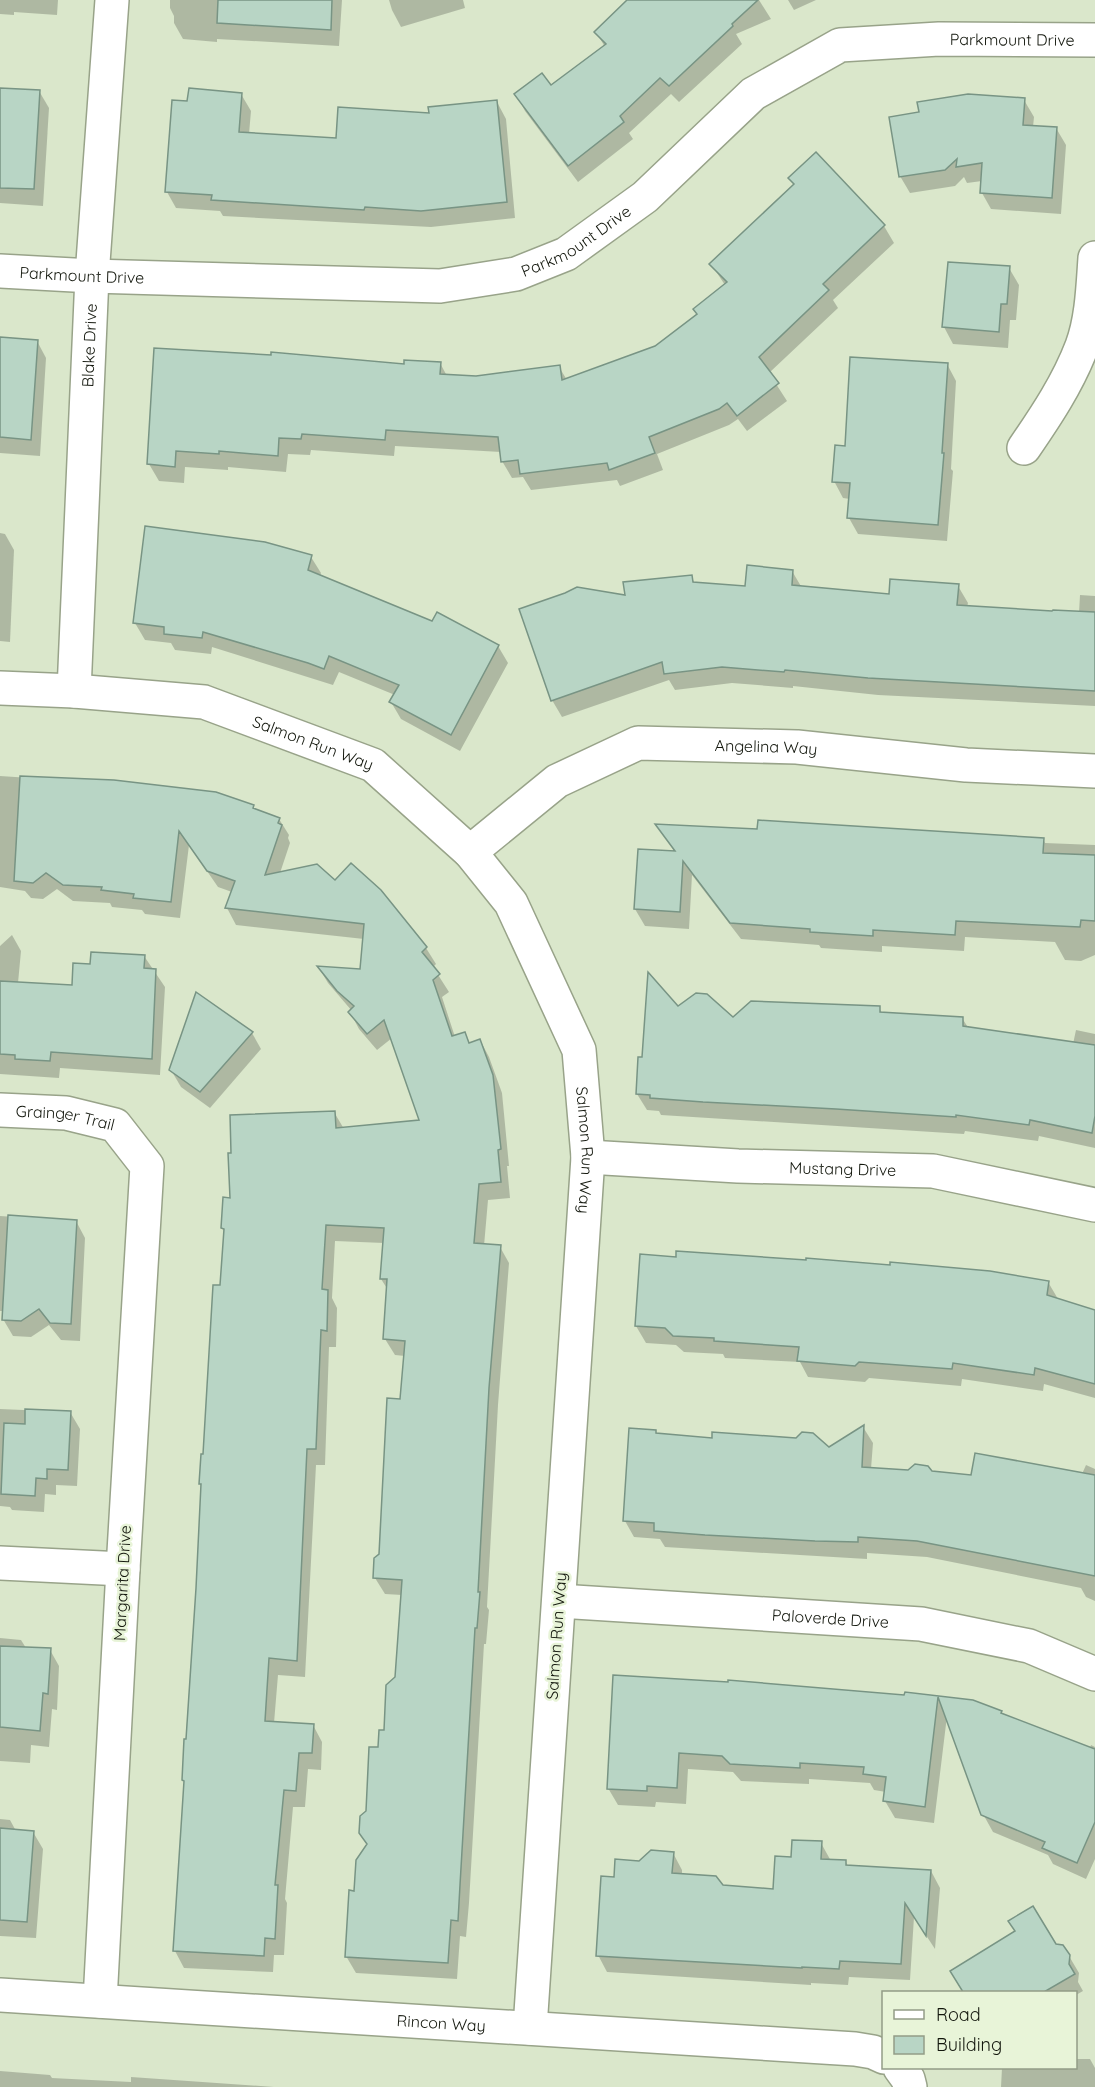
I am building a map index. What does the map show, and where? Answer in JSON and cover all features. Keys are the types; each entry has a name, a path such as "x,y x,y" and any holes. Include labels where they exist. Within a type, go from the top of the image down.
{"street":[{"name":"Blake Drive","path":"74,691 92,276 112,0"},
{"name":"Parkmount Drive","path":"0,271 92,276 440,286 516,274 566,254 645,197 753,94 840,45 939,39 1095,40"},
{"path":"1024,448 1056,401 1082,345 1093,293 1095,258"},
{"name":"Salmon Run Way","path":"0,688 74,691 204,702 373,765 470,852 511,903 579,1050 588,1157 530,2028"},
{"name":"Angelina Way","path":"470,852 557,781 638,743 797,747 966,765 1095,771"},
{"name":"Grainger Trail","path":"0,1110 66,1113 115,1125 147,1166"},
{"name":"Mustang Drive","path":"588,1157 738,1166 933,1171 1095,1205"},
{"name":"Margarita Drive","path":"100,2001 147,1166"},
{"path":"0,1563 123,1569"},
{"name":"Paloverde Drive","path":"559,1601 921,1624 1029,1646 1095,1674"},
{"name":"Rincon Way","path":"0,1995 855,2049 882,2056"},
{"path":"901,2069 908,2079 910,2087"}],"building":[{"path":"218,0 332,0 331,30 217,23"},
{"path":"627,0 758,0 669,86 660,78 620,116 624,122 568,166 514,94 542,73 551,85 606,44 594,32"},
{"path":"0,88 40,90 34,189 0,188"},
{"path":"189,88 242,93 239,132 336,138 338,107 429,113 428,107 497,100 507,202 421,211 365,207 364,210 211,200 212,195 165,192 172,100 187,101"},
{"path":"968,94 1025,98 1023,125 1057,127 1052,198 980,193 982,163 956,167 957,159 945,170 899,177 889,117 919,112 917,102"},
{"path":"816,152 885,225 823,284 829,290 759,357 779,383 737,416 727,403 719,409 649,437 655,453 609,470 607,463 520,474 518,460 501,462 498,437 386,430 385,440 302,434 301,439 279,438 278,456 219,451 219,454 176,451 175,467 147,464 154,348 271,355 271,352 404,364 404,360 441,362 440,374 476,376 560,365 562,380 655,346 697,314 693,309 727,282 709,264 794,184 788,178"},
{"path":"948,262 1010,266 1007,304 1001,304 999,332 942,327"},
{"path":"0,337 38,340 31,440 0,437"},
{"path":"850,357 948,363 938,525 847,518 850,483 832,482 835,445 845,446"},
{"path":"145,526 265,542 312,555 308,570 432,621 437,612 499,645 451,735 389,702 399,685 329,656 324,669 203,632 202,638 164,634 164,627 133,623"},
{"path":"747,565 793,570 792,585 889,594 890,579 959,584 957,605 1095,612 1095,691 722,667 664,674 662,662 551,701 519,609 577,587 625,595 623,582 692,575 693,582 745,586"},
{"path":"20,776 114,780 216,792 254,805 253,808 280,818 278,823 282,825 265,875 317,864 335,880 351,863 381,890 427,947 422,952 440,974 433,980 452,1036 465,1032 469,1043 480,1039 493,1075 501,1149 498,1150 501,1182 479,1184 474,1243 501,1245 489,1388 478,1592 480,1592 477,1628 475,1628 458,1921 451,1920 448,1963 345,1957 349,1890 354,1891 356,1860 367,1844 359,1833 360,1816 366,1811 369,1747 378,1747 379,1730 384,1730 386,1685 395,1677 402,1580 373,1578 374,1558 379,1554 387,1398 400,1399 405,1341 383,1339 387,1279 380,1279 384,1228 326,1225 322,1289 328,1290 327,1331 321,1330 316,1449 307,1449 297,1661 269,1658 265,1721 314,1724 312,1753 299,1753 296,1791 284,1790 275,1885 278,1885 275,1939 265,1938 264,1956 173,1951 184,1781 182,1780 184,1739 186,1739 196,1588 201,1454 203,1454 213,1285 220,1285 224,1229 221,1228 223,1197 230,1198 228,1153 231,1153 230,1115 335,1111 336,1128 419,1120 384,1020 367,1034 348,1012 354,1006 337,991 317,966 360,969 364,924 225,908 235,881 207,871 179,831 171,902 133,898 134,894 101,890 102,887 63,885 46,873 33,883 14,881"},
{"path":"758,820 1044,838 1043,853 1095,855 1095,921 1081,920 1080,927 956,921 955,935 873,930 873,936 730,923 683,861 680,912 634,909 638,849 675,851 655,824 757,829"},
{"path":"91,952 145,955 144,968 156,969 152,1059 51,1052 50,1061 15,1059 15,1055 0,1054 0,981 72,985 73,963 90,964"},
{"path":"648,972 678,1006 696,993 707,994 733,1017 751,1001 880,1006 880,1012 963,1017 963,1026 1095,1045 1095,1116 1092,1133 1030,1120 1029,1125 956,1115 956,1117 703,1102 650,1098 650,1095 636,1094 638,1057 642,1057"},
{"path":"196,992 253,1032 200,1092 169,1070"},
{"path":"8,1215 77,1220 71,1324 50,1323 39,1309 21,1321 2,1320"},
{"path":"676,1251 890,1265 890,1262 990,1271 1049,1281 1047,1295 1095,1310 1095,1384 1035,1368 1034,1375 953,1363 952,1369 859,1362 855,1366 797,1361 799,1347 673,1336 665,1328 635,1326 640,1254 676,1257"},
{"path":"25,1409 71,1411 68,1470 47,1469 47,1479 36,1478 35,1496 1,1494 4,1423 25,1424"},
{"path":"864,1425 862,1467 908,1470 915,1464 928,1466 932,1471 971,1475 975,1453 1095,1475 1095,1576 917,1541 858,1537 858,1542 815,1541 705,1535 654,1531 654,1523 623,1521 629,1428 712,1438 712,1432 796,1438 802,1432 813,1433 829,1447"},
{"path":"0,1646 51,1648 48,1694 43,1693 40,1731 0,1727"},
{"path":"613,1675 728,1682 728,1680 904,1695 905,1692 973,1700 1095,1749 1095,1822 1077,1863 1042,1848 1045,1842 981,1815 938,1697 925,1807 883,1801 886,1777 863,1774 864,1767 800,1763 800,1768 730,1764 722,1756 679,1753 677,1788 647,1786 647,1791 607,1789"},
{"path":"0,1828 34,1831 27,1922 0,1920"},
{"path":"792,1840 822,1841 821,1859 846,1860 846,1865 931,1870 926,1936 905,1903 901,1964 840,1961 839,1969 596,1956 601,1876 614,1877 615,1859 639,1861 651,1850 674,1852 672,1873 716,1876 723,1885 773,1889 775,1856 791,1857"},
{"path":"1033,1906 1056,1944 1063,1945 1070,1955 1069,1964 1075,1974 1046,1991 962,1991 950,1971 1015,1931 1008,1921"}]}
